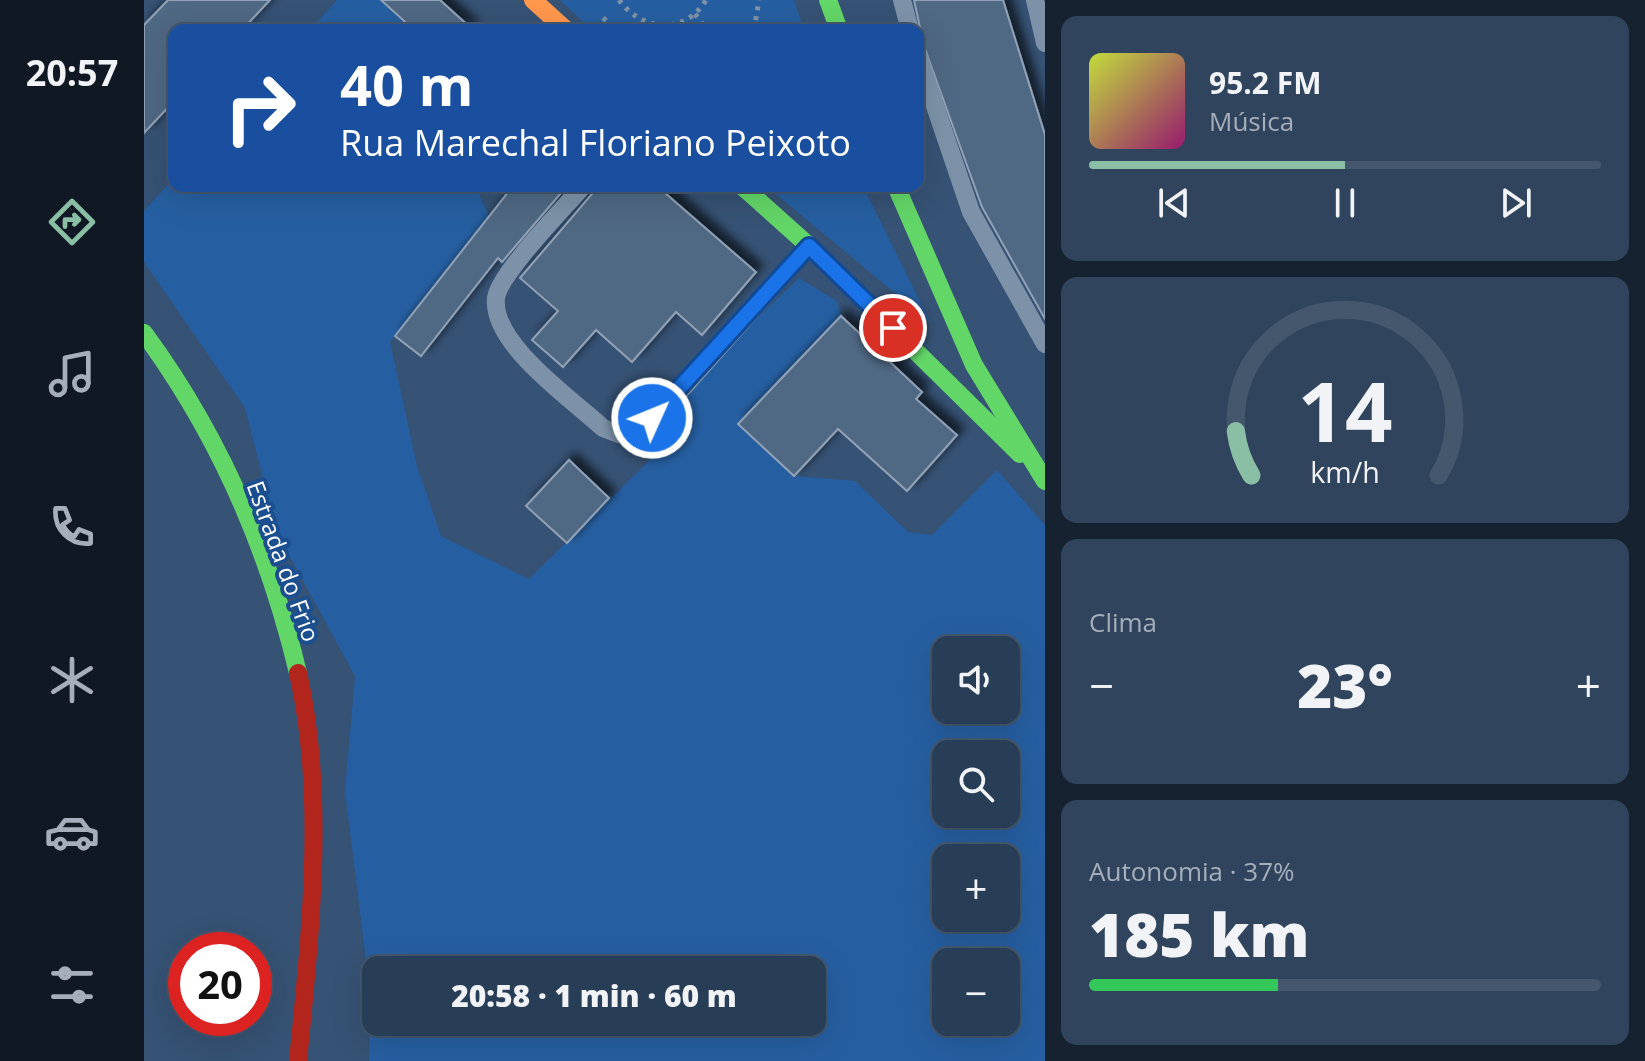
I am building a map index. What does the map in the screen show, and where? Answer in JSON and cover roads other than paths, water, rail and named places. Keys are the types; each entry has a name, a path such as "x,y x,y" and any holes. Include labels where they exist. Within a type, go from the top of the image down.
{"main road":[{"path":"533,0 559,24"},
{"path":"828,0 837,24"},
{"path":"749,192 809,246 1042,476"},
{"path":"899,192 974,365 1042,476"},
{"name":"Estrada do Frio","path":"144,333 213,441 256,539 289,634 311,746 311,924 298,1061"},
{"name":"Estrada do Frio","path":"311,924 323,1013"}],"lane":[{"path":"902,0 908,24"},
{"path":"1035,0 1045,43"},
{"path":"924,74 971,212 1045,344"},
{"path":"578,192 510,270 496,297 499,322 512,345 603,428 619,434 637,430 667,406 809,246"}]}
